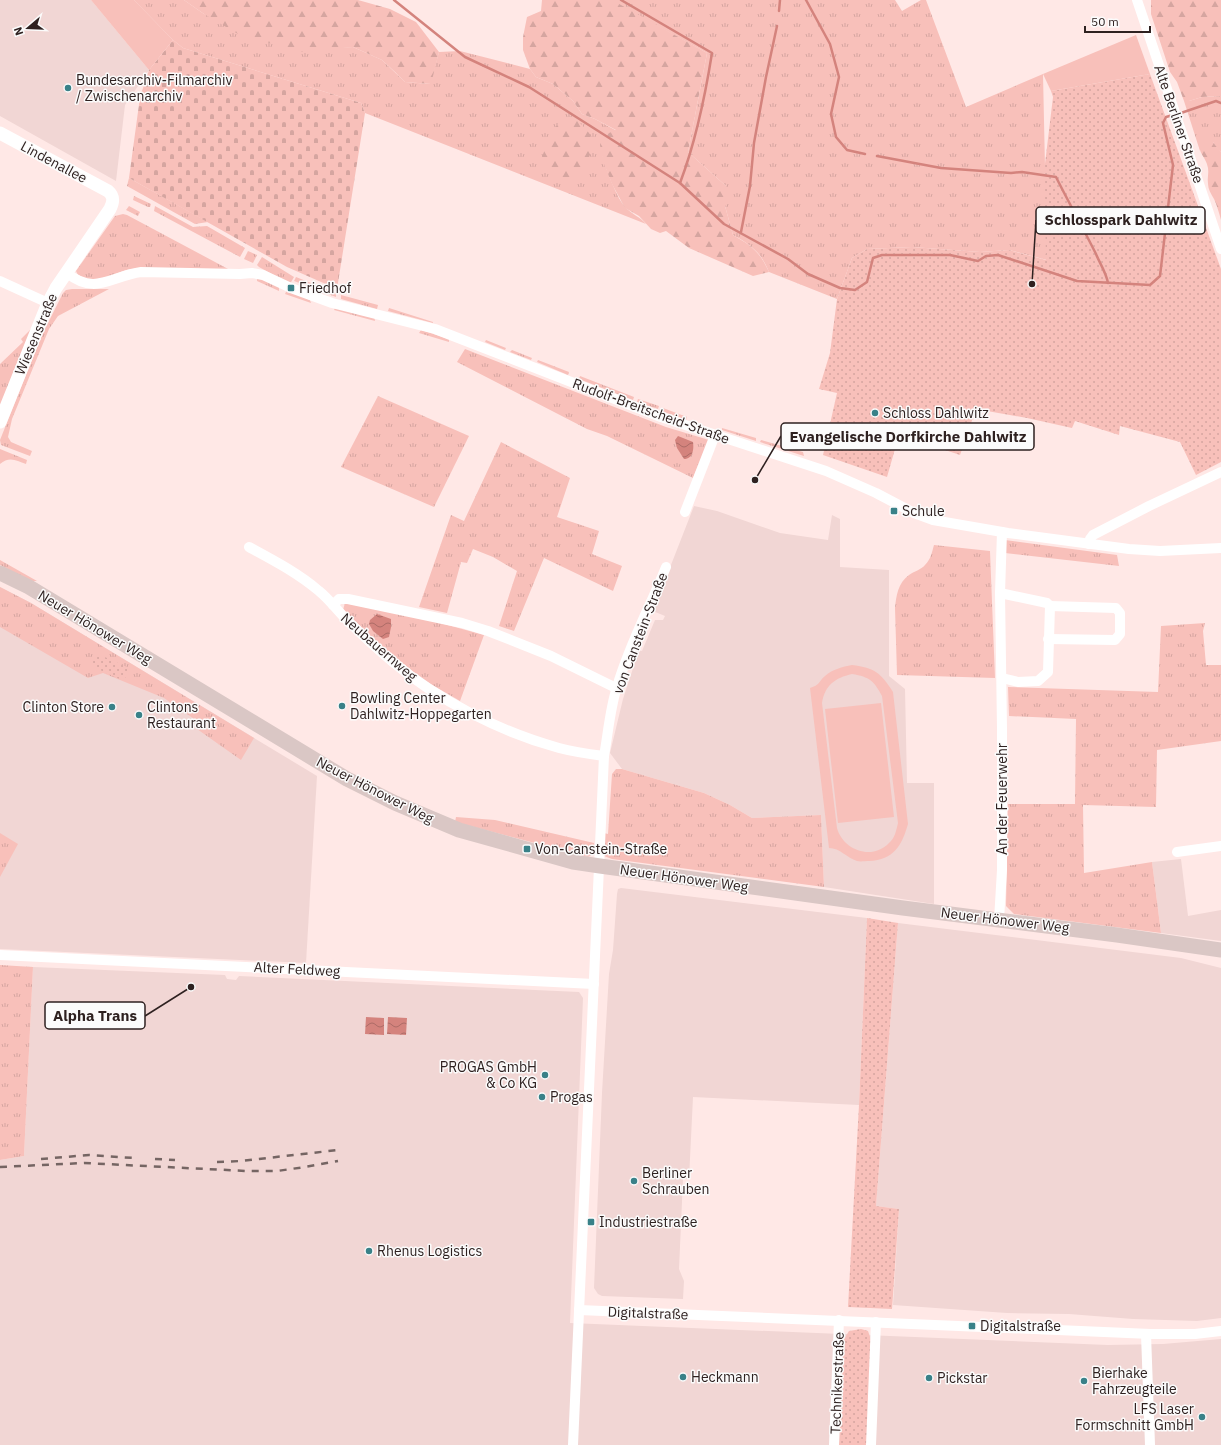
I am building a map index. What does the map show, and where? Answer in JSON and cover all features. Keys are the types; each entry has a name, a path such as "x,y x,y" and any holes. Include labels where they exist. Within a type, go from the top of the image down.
{"main road":[{"name":"Neuer Hönower Weg","path":"0,573 29,587 347,779 395,803 459,830 573,862 903,908 1118,934 1221,950"}],"street":[{"name":"Alte Berliner Straße","path":"1137,0 1221,249"},
{"name":"Lindenallee","path":"0,133 108,190"},
{"name":"Wiesenstraße","path":"0,422 48,303 56,288 110,209 113,199 108,190"},
{"name":"Rudolf-Breitscheid-Straße","path":"67,273 78,281 92,284 98,284 128,273 141,272 252,273 263,275 291,288 332,303 435,329 598,393 715,435 826,471 876,493 914,513 933,520 1002,532 1129,549 1160,552 1221,548"},
{"path":"0,281 48,303"},
{"path":"685,512 715,435"},
{"path":"1089,544 1093,535 1149,506 1221,472"},
{"name":"An der Feuerwehr","path":"1000,920 1002,870 1002,678 1000,593 1002,532"},
{"name":"Neubauernweg","path":"249,547 298,576 319,591 345,618 393,663 447,700 490,722 525,736 562,748 604,756"},
{"name":"von Canstein-Straße","path":"600,866 604,756 616,688 666,567"},
{"path":"1000,593 1047,603 1050,606 1116,608 1120,613 1120,634 1115,640 1048,639"},
{"name":"Neubauernweg","path":"333,605 339,599 348,599 462,623 551,656 616,688"},
{"path":"1002,678 1018,682 1038,681 1048,672 1050,606"},
{"path":"1177,852 1221,846"},
{"path":"573,1445 600,866"},
{"name":"Alter Feldweg","path":"0,955 594,984"},
{"name":"Digitalstraße","path":"579,1310 1146,1334 1195,1334 1221,1331"},
{"name":"Technikerstraße","path":"834,1445 839,1320"},
{"path":"871,1445 876,1322"},
{"path":"1146,1334 1150,1445"}],"shaded area":[{"name":"Bundesarchiv-Filmarchiv / Zwischenarchiv","path":"0,0 91,0 149,70 125,105 116,181 0,116"},
{"path":"694,506 717,511 780,533 828,540 832,515 840,519 840,567 889,570 889,676 905,689 907,783 934,783 934,904 824,887 821,815 752,818 730,805 704,793 622,769 610,753 623,699 639,650 642,651 655,620 663,620 665,616 653,611"},
{"path":"0,587 31,603 317,776 306,963 0,949"},
{"path":"1181,859 1188,916 1221,910 1221,941 1161,933 1152,862"},
{"path":"621,888 867,918 859,1105 693,1097 689,1179 683,1179 679,1269 684,1281 683,1299 602,1296 598,1294 594,1288 602,1093 609,974 613,950 617,894 618,889"},
{"path":"898,923 1181,958 1221,968 1221,1318 1197,1321 1133,1319 1069,1314 1007,1313 893,1305 899,1209 876,1206"},
{"path":"33,967 225,975 227,979 236,980 239,976 579,992 583,998 570,1323 1108,1345 1163,1344 1221,1339 1221,1445 0,1445 0,1160 24,1156"}],"green space":[{"path":"91,0 134,0 173,40 149,70"},
{"path":"134,0 184,0 204,14 334,48 353,47 382,60 405,82 430,84 439,52 460,51 530,69 536,77 553,84 573,101 582,114 617,131 602,153 605,166 615,191 623,204 646,224 365,113 361,103 183,48 173,40"},
{"path":"184,0 358,0 390,9 416,22 439,52 431,84 405,82 382,60 353,47 302,52 238,34"},
{"path":"542,0 612,0 707,53 688,152 726,186 730,201 725,206 733,235 759,254 769,272 753,276 689,248 666,231 660,233 651,229 639,216 625,208 612,184 603,161 600,145 602,136 616,130 582,114 573,101 553,84 536,77 530,69 523,50 523,37 527,17 541,11"},
{"path":"610,0 895,0 902,11 921,0 926,0 966,107 1043,74 1047,260 1009,250 980,252 912,247 867,249 852,258 837,299 769,272 759,254 745,242 733,235 725,206 726,186 688,152 707,53"},
{"path":"1151,0 1221,0 1221,96 1202,97 1184,101 1177,82 1170,72 1151,14"},
{"path":"1136,35 1150,74 1051,91 1043,74"},
{"path":"173,40 183,48 361,103 365,113 337,289 287,267 129,178 140,97 149,70"},
{"path":"1150,74 1221,269 1221,462 1196,475 1180,442 1120,426 1119,435 1075,421 1072,428 976,409 960,455 912,439 895,449 887,477 823,455 837,393 819,389 830,353 837,299 852,258 867,249 912,247 980,252 1009,250 1046,260 1044,172 1053,97 1051,91"},
{"path":"1221,96 1221,152 1213,142 1200,144 1200,151 1184,101 1202,97"},
{"path":"565,118 576,119 590,134 591,152 586,165 574,181 554,181 542,157 552,130"},
{"path":"1205,137 1213,142 1221,152 1221,220 1209,188 1207,164 1200,151 1200,143 1202,138"},
{"path":"129,178 208,222 195,224 127,186"},
{"path":"134,196 151,204 150,207 133,200"},
{"path":"129,206 140,212 138,216 126,210"},
{"path":"155,206 193,227 207,226 245,248 240,257 154,211"},
{"path":"123,214 230,270 140,268 126,270 105,278 89,280 78,275 76,271 115,216"},
{"path":"248,251 257,255 253,263 244,259"},
{"path":"262,257 294,277 290,284 259,267 257,265"},
{"path":"296,277 336,293 336,297 294,281"},
{"path":"257,279 265,279 279,286 279,291 257,281"},
{"path":"109,289 58,316 49,329 12,419 8,437 11,442 32,451 30,456 1,445 0,440 42,335 63,293 66,290"},
{"path":"287,290 310,300 311,303 285,294"},
{"path":"341,295 378,305 377,309 341,299"},
{"path":"335,308 374,316 375,321 334,310"},
{"path":"389,308 433,322 433,323 388,311"},
{"path":"33,327 0,410 0,364 23,342 21,339"},
{"path":"421,330 449,339 449,342 419,333"},
{"path":"486,340 506,348 505,350 485,342"},
{"path":"465,349 666,427 709,440 693,478 607,436 587,429 457,362"},
{"path":"512,350 532,358 531,360 510,352"},
{"path":"538,360 569,372 568,375 537,362"},
{"path":"580,376 634,397 633,400 579,379"},
{"path":"378,396 469,436 434,507 341,467"},
{"path":"638,399 659,406 658,409 637,402"},
{"path":"663,408 687,417 686,420 662,411"},
{"path":"722,428 756,438 756,441 722,430"},
{"path":"761,440 803,452 804,456 760,442"},
{"path":"501,442 570,478 557,517 599,531 592,554 622,566 613,591 544,558 514,631 499,626 517,571 493,557 473,549 467,563 461,562 447,613 419,607 451,515 464,521"},
{"path":"0,449 27,460 26,464 10,459 0,464"},
{"path":"1005,540 1117,555 1119,566 1005,553"},
{"path":"934,545 990,551 995,678 897,675 895,608 897,594 905,578 922,568 927,563"},
{"path":"0,560 37,581 31,581 0,565"},
{"path":"0,587 31,603 254,738 241,760 197,729 200,723 164,698 103,673 88,678 0,627"},
{"path":"345,603 433,621 484,635 460,701 422,679 392,657 343,610"},
{"path":"1205,623 1203,631 1206,665 1221,665 1221,741 1157,750 1156,807 1083,805 1084,873 1152,862 1161,933 1014,914 1006,906 1008,804 1075,804 1076,719 1009,716 1008,687 1158,692 1161,626"},
{"path":"96,653 129,668 124,681 91,666"},
{"path":"852,665 877,672 885,680 893,692 908,824 900,845 896,850 885,858 878,860 857,861 840,851 829,848 810,688 831,672","holes":["852,674 871,680 882,696 898,823 894,837 889,843 875,851 867,852 852,847 845,842 840,836 837,828 822,703 823,697 828,687 832,683"]},
{"path":"881,703 894,817 838,823 825,709"},
{"path":"616,769 622,769 704,793 730,805 752,818 821,815 824,887 612,859 604,856 604,833 608,834 612,774"},
{"path":"456,817 495,820 594,843 593,854 588,857 455,822"},
{"path":"0,833 18,844 0,877"},
{"path":"867,918 898,923 876,1206 899,1209 892,1309 848,1307"},
{"path":"0,965 33,967 24,1156 0,1160"},
{"path":"861,1329 868,1331 872,1343 868,1445 839,1445 844,1339 849,1331"}],"water":[{"path":"678,436 693,442 692,453 687,459 684,459 677,448 675,440"},
{"path":"377,614 391,619 389,637 383,639 373,631 369,624 370,620"},
{"path":"366,1017 384,1018 384,1035 365,1034"},
{"path":"388,1017 407,1018 406,1035 387,1034"}],"waterway":[{"path":"394,0 465,57 529,87 680,183 724,224 788,259 808,274 840,288 855,290 867,282 873,258 882,255 950,255 978,261 986,256 998,255 1077,281 1150,285 1160,276 1173,165 1163,123 1166,117 1173,115"},
{"path":"621,0 712,53 699,119 691,151 680,183"},
{"path":"779,11 780,0"},
{"path":"806,0 830,44 839,77 831,114 836,137 847,150 865,154"},
{"path":"741,232 750,186 754,143 777,26"},
{"path":"1178,114 1216,101 1221,103"},
{"path":"877,156 941,168 1011,173 1022,172 1056,177 1096,254 1108,283"}],"railway":[{"path":"217,1162 241,1161 338,1150"},
{"path":"41,1159 89,1155 134,1158"},
{"path":"155,1159 175,1160"},
{"path":"0,1167 84,1163 247,1171 277,1171 338,1161"}],"place":[{"name":"Bundesarchiv-Filmarchiv / Zwischenarchiv","path":"68,88"},
{"name":"Schlosspark Dahlwitz","path":"1032,284"},
{"name":"Friedhof","path":"291,288"},
{"name":"Schloss Dahlwitz","path":"875,413"},
{"name":"Evangelische Dorfkirche Dahlwitz","path":"755,480"},
{"name":"Schule","path":"894,511"},
{"name":"Bowling Center Dahlwitz-Hoppegarten","path":"342,706"},
{"name":"Clinton Store","path":"112,707"},
{"name":"Clintons Restaurant","path":"139,715"},
{"name":"Von-Canstein-Straße","path":"527,849"},
{"name":"Alpha Trans","path":"191,987"},
{"name":"PROGAS GmbH & Co KG","path":"545,1075"},
{"name":"Progas","path":"542,1097"},
{"name":"Berliner Schrauben","path":"634,1181"},
{"name":"Industriestraße","path":"591,1222"},
{"name":"Rhenus Logistics","path":"369,1251"},
{"name":"Digitalstraße","path":"972,1326"},
{"name":"Heckmann","path":"683,1377"},
{"name":"Pickstar","path":"929,1378"},
{"name":"Bierhake Fahrzeugteile","path":"1084,1381"},
{"name":"LFS Laser Formschnitt GmbH","path":"1202,1417"}]}
